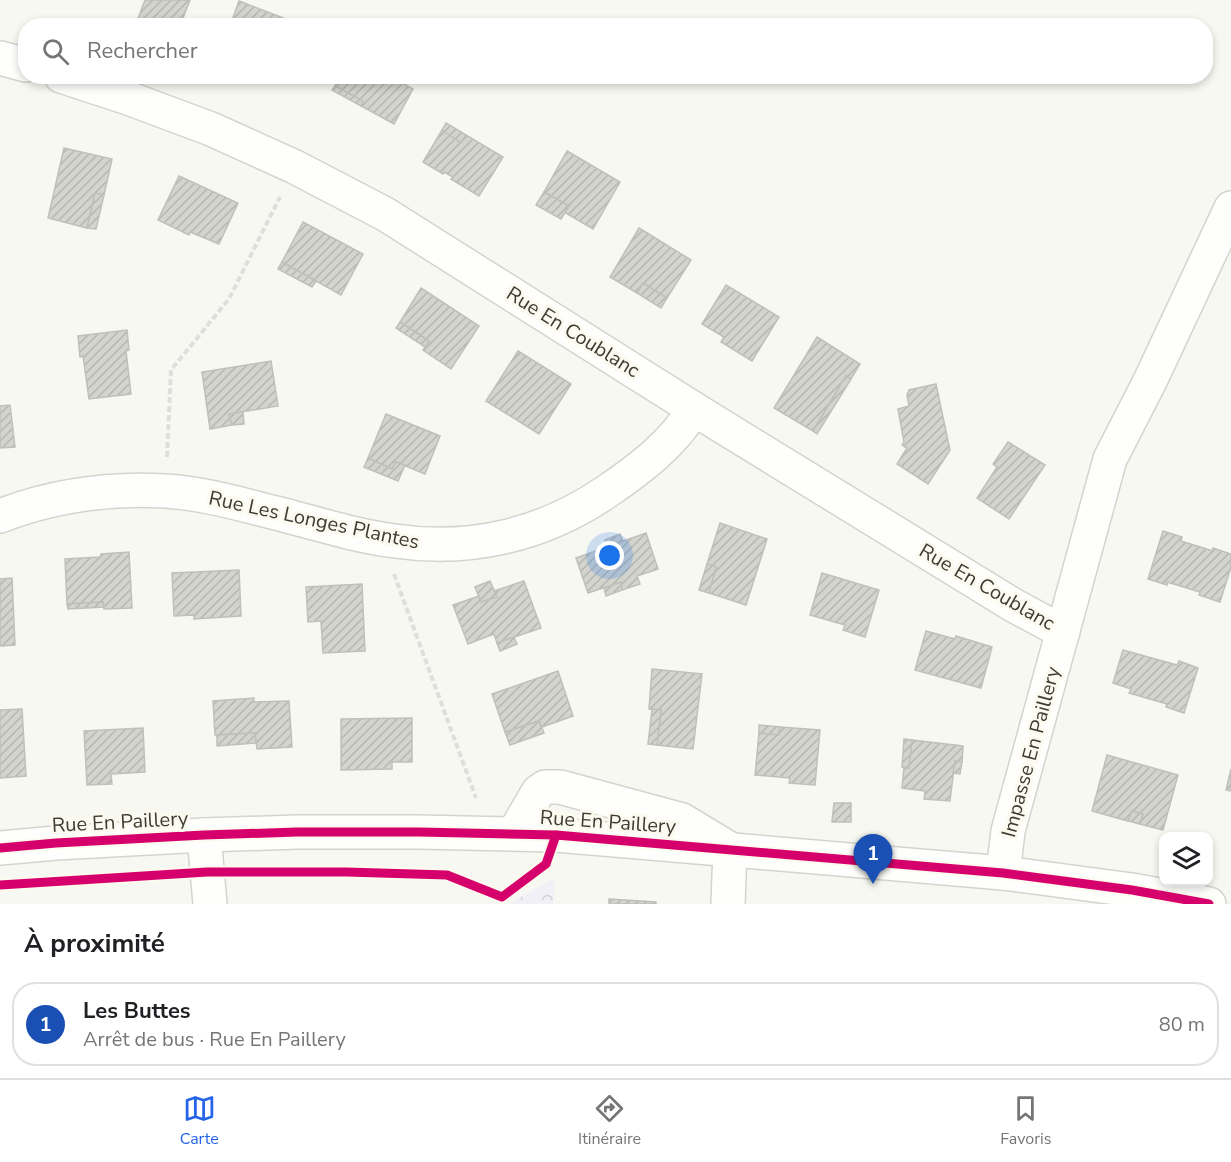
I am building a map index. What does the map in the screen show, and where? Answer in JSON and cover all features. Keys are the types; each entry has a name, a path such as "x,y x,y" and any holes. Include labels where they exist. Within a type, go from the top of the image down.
{"street":[{"path":"0,58 18,63"},
{"name":"Rue En Coublanc","path":"85,84 211,129 295,167 385,214 694,409 1013,605 1063,632"},
{"name":"Impasse En Paillery","path":"1003,873 1008,831 1110,459 1150,381 1231,208"},
{"name":"Rue Les Longes Plantes","path":"0,516 45,502 103,491 166,491 253,507 392,541 440,545 462,544 522,533 558,520 591,502 652,458 684,425 694,409"},
{"path":"502,833 545,787 560,787 682,820 730,849 728,904"},
{"name":"Rue En Paillery","path":"0,848 204,835 408,832 555,835 1003,873 1132,890 1209,904"},
{"path":"204,835 210,904"}],"path":[{"path":"166,491 171,370 229,299 295,167"},
{"path":"392,541 391,565 502,833"}],"green space":[{"path":"555,878 553,904 508,904"}],"building":[{"path":"145,0 190,0 183,18 138,18"},
{"path":"239,1 283,18 233,18"},
{"path":"336,84 404,84 413,89 394,124 361,106 363,101 335,86"},
{"path":"335,86 363,101 361,106 332,90"},
{"path":"446,123 466,135 461,143 442,130"},
{"path":"442,130 461,143 466,135 503,157 479,196 451,179 453,177 423,162"},
{"path":"64,148 112,159 104,195 95,193 87,228 48,218"},
{"path":"567,151 620,182 593,229 564,212 569,206 544,192"},
{"path":"179,176 238,203 219,244 190,232 189,235 158,220"},
{"path":"544,192 569,206 561,219 536,205"},
{"path":"95,193 104,195 96,229 87,228"},
{"path":"303,222 363,254 341,295 282,262"},
{"path":"639,228 691,260 667,298 643,283 637,293 610,277"},
{"path":"282,262 316,281 312,287 278,269"},
{"path":"643,283 667,298 661,308 637,293"},
{"path":"726,285 779,317 752,361 721,342 724,337 702,324"},
{"path":"421,288 479,326 451,369 423,350 429,341 400,322"},
{"path":"400,322 429,341 425,347 396,328"},
{"path":"127,330 129,350 126,351 131,394 89,399 78,336"},
{"path":"817,337 860,364 851,379 846,376 813,431 774,408"},
{"path":"518,351 571,384 539,434 486,401"},
{"path":"271,361 278,406 229,414 232,425 210,429 202,372"},
{"path":"846,376 851,379 817,434 813,431"},
{"path":"936,384 950,450 928,484 897,464 907,448 902,445 904,442 898,409 909,406 907,395 909,390"},
{"path":"10,405 15,447 0,448 0,406"},
{"path":"243,412 244,424 232,425 229,414"},
{"path":"386,414 440,436 425,474 396,462 392,469 368,458"},
{"path":"1008,442 1045,465 1009,519 977,498 997,467 993,464"},
{"path":"368,458 392,469 396,462 405,465 398,481 364,467"},
{"path":"720,523 767,539 746,605 709,593 716,567 707,564"},
{"path":"1163,531 1182,537 1181,541 1231,554 1231,567 1220,602 1199,595 1200,592 1148,579"},
{"path":"646,533 658,569 637,576 640,584 622,590 621,582 588,593 576,558"},
{"path":"620,534 623,541 607,547 605,540"},
{"path":"129,552 132,608 104,609 103,602 67,604 65,559 100,557 101,554"},
{"path":"707,564 716,567 709,593 699,590"},
{"path":"239,570 241,616 194,619 194,615 174,616 172,573"},
{"path":"822,573 879,590 865,637 843,630 845,625 810,615"},
{"path":"12,578 15,645 0,646 0,579"},
{"path":"490,581 497,597 481,602 475,587"},
{"path":"524,581 541,628 497,643 494,634 468,644 453,605 479,596 481,602 497,597 494,591"},
{"path":"621,582 622,590 606,596 604,588"},
{"path":"362,584 365,651 323,653 321,621 308,622 306,587"},
{"path":"103,602 104,607 68,609 67,604"},
{"path":"926,631 955,639 956,636 992,647 981,688 915,670"},
{"path":"514,637 517,644 500,651 497,643"},
{"path":"1123,650 1177,665 1179,661 1198,668 1184,713 1166,707 1167,704 1129,693 1131,689 1113,683"},
{"path":"652,669 702,674 693,749 657,745 661,710 649,709"},
{"path":"558,671 573,716 542,727 539,721 505,732 492,694"},
{"path":"254,698 254,702 289,701 292,747 257,749 255,733 215,735 213,701"},
{"path":"22,709 26,776 0,778 0,710"},
{"path":"652,709 661,710 657,745 648,744"},
{"path":"412,718 412,762 392,762 392,769 341,770 341,719"},
{"path":"539,721 544,733 510,745 505,732"},
{"path":"759,725 780,727 779,735 759,733"},
{"path":"780,727 820,730 815,785 789,783 790,778 755,775 759,733 779,735"},
{"path":"143,728 145,772 111,774 112,784 87,785 84,731"},
{"path":"255,733 256,743 217,746 217,735"},
{"path":"904,739 912,740 909,768 902,767"},
{"path":"912,740 963,746 962,762 955,761 950,801 924,799 925,791 902,788 904,767 909,768"},
{"path":"1107,755 1178,775 1163,830 1140,824 1143,814 1132,811 1128,821 1092,811"},
{"path":"955,761 962,762 960,774 953,773"},
{"path":"1231,769 1231,791 1226,790"},
{"path":"834,803 851,803 851,822 832,822"},
{"path":"1132,811 1143,814 1140,824 1128,821"},
{"path":"609,899 656,902 656,904 609,904"}],"cycle path":[{"path":"0,848 204,835 297,832 556,835 1003,873 1132,890 1209,904"},
{"path":"0,885 207,872 346,872 447,875 502,897 546,864 556,835"}],"place":[{"name":"Les Buttes","path":"873,884"}]}
